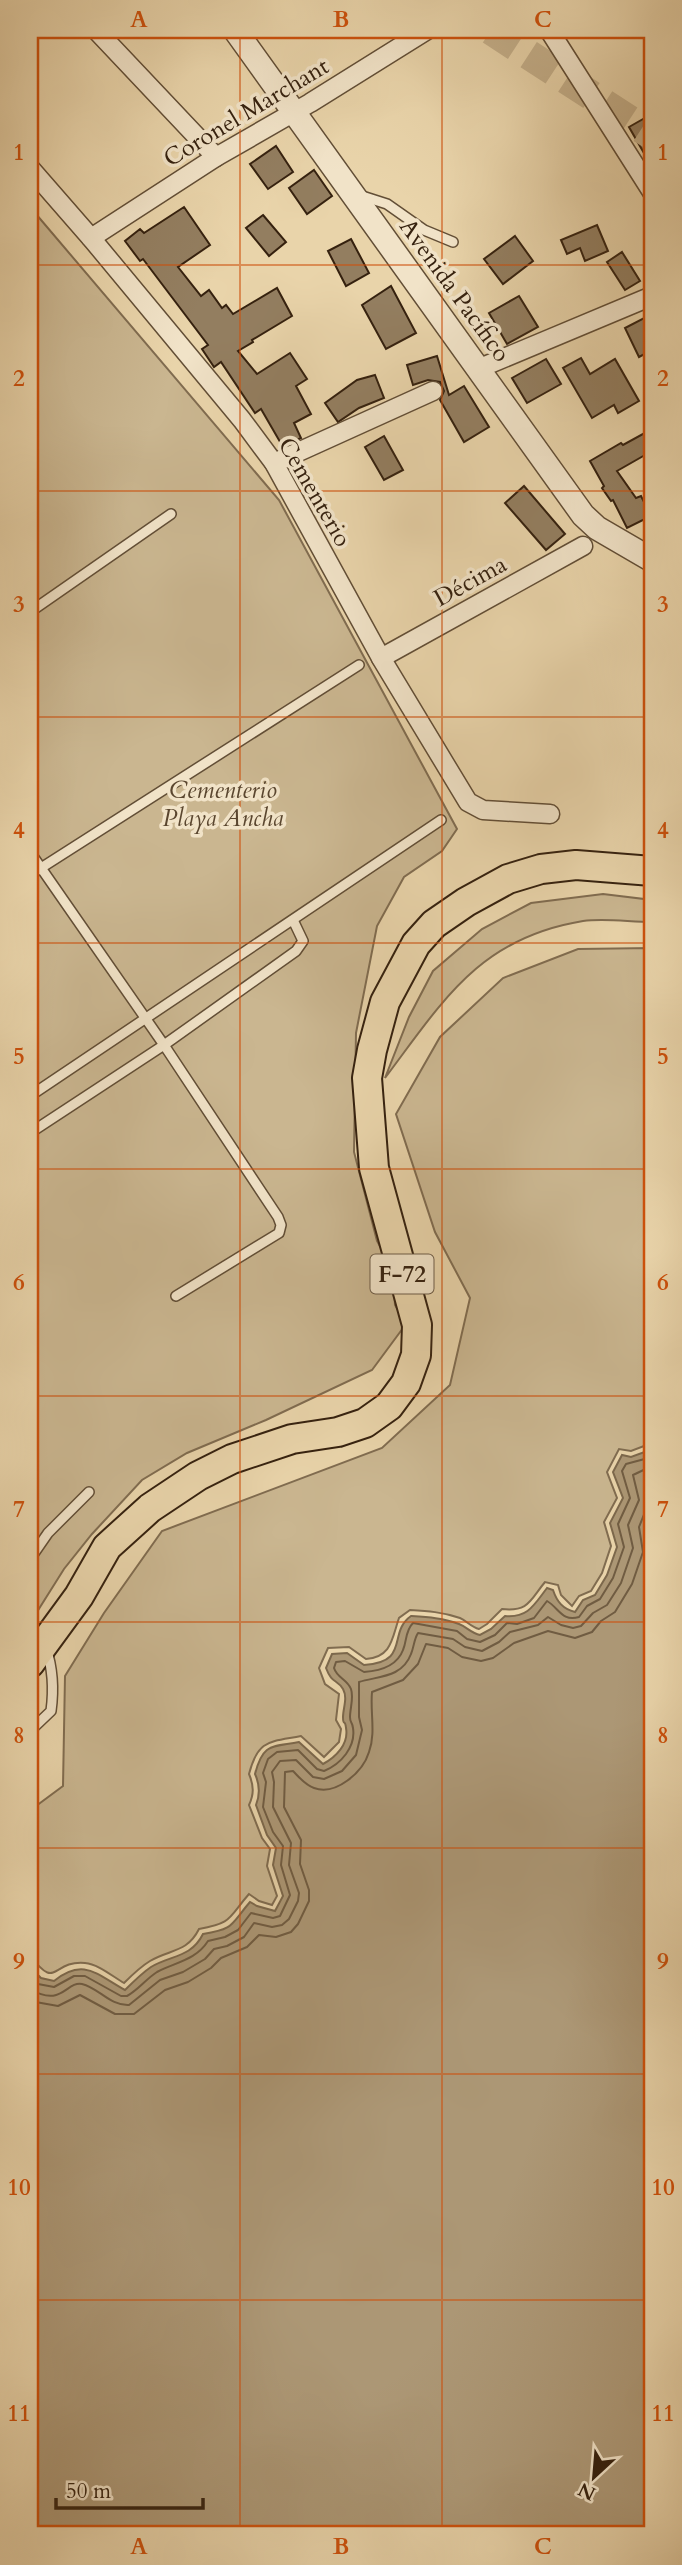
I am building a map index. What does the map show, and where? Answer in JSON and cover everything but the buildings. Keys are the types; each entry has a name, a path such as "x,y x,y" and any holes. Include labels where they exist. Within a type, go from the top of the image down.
{"main road":[{"name":"F-72","path":"37,1653 79,1596 107,1547 135,1520 165,1497 206,1471 262,1448 292,1439 338,1432 365,1423 389,1406 407,1383 416,1355 417,1325 374,1168 368,1078 372,1050 385,1002 416,944 434,924 466,902 509,879 541,869 576,865 652,871"}],"street":[{"path":"96,30 216,157"},
{"name":"Avenida Pacífico","path":"235,30 583,515 597,528 652,559"},
{"name":"Coronel Marchant","path":"91,238 216,157 427,30"},
{"path":"548,30 652,192"},
{"name":"Cementerio","path":"30,168 91,238 274,463 381,659 468,802 483,810 550,814"},
{"path":"480,368 652,296"},
{"path":"274,463 433,391"},
{"name":"Décima","path":"381,659 583,546"}],"lane":[{"path":"354,194 387,204 425,230 453,242"},
{"path":"30,612 171,514"},
{"path":"30,875 359,665"},
{"path":"30,1097 441,820"},
{"path":"30,852 164,1045 281,1225 279,1233 176,1296"},
{"path":"30,1133 164,1045 296,951 303,941 293,920"},
{"path":"30,1559 48,1533 89,1492"},
{"path":"30,1731 51,1711 53,1694 51,1664 37,1653"}],"green space":[{"name":"Cementerio Playa Ancha","path":"30,207 279,500 457,829 442,851 404,877 377,926 356,1033 354,1152 377,1241 393,1270 395,1305 406,1324 372,1370 266,1420 187,1453 142,1480 64,1569 30,1623"},
{"path":"603,894 652,900 652,922 583,921 547,929 516,942 467,977 426,1023 385,1078 409,1017 433,971 482,929 531,903"},
{"path":"652,948 652,1371 649,1379 652,1384 652,1443 631,1451 619,1449 607,1472 617,1498 604,1522 611,1546 602,1573 591,1591 579,1596 572,1606 561,1595 558,1585 545,1582 524,1607 502,1609 479,1629 454,1616 410,1610 399,1618 390,1645 381,1655 366,1659 349,1647 328,1648 319,1668 325,1684 339,1694 336,1720 341,1729 339,1742 324,1757 301,1736 273,1741 261,1748 249,1774 253,1790 249,1805 262,1838 270,1849 267,1866 277,1896 272,1905 249,1894 224,1922 199,1929 183,1947 150,1961 124,1983 100,1968 85,1963 74,1963 50,1973 45,1971 30,1955 30,1806 36,1806 63,1786 65,1676 104,1613 162,1531 382,1448 450,1385 470,1298 435,1232 396,1114 440,1037 503,978 578,949"}],"water":[{"path":"650,1450 652,2535 30,2535 30,1967 41,1978 54,1981 74,1970 82,1969 98,1974 125,1990 151,1967 193,1948 203,1934 227,1928 250,1902 275,1911 283,1896 273,1865 276,1848 267,1835 256,1805 259,1790 255,1774 262,1756 276,1746 299,1742 323,1764 333,1758 340,1749 346,1739 346,1725 343,1720 345,1696 343,1689 330,1677 326,1668 332,1654 347,1653 364,1665 379,1663 393,1653 400,1630 411,1616 447,1620 480,1635 505,1616 525,1613 547,1588 553,1590 564,1607 575,1612 583,1600 595,1595 607,1575 617,1547 610,1523 623,1498 613,1472 622,1455 631,1457"}],"tunnel":[{"path":"491,30 652,135"}]}
